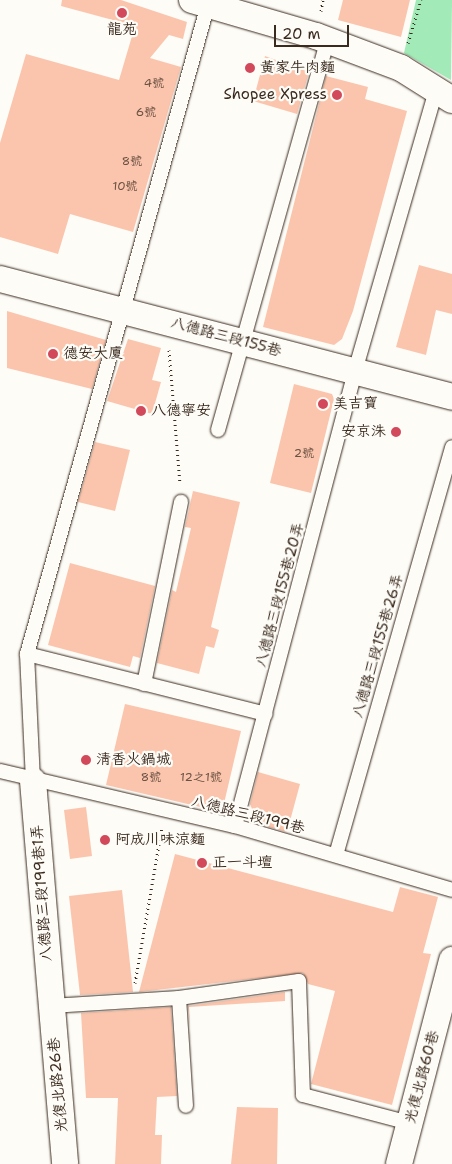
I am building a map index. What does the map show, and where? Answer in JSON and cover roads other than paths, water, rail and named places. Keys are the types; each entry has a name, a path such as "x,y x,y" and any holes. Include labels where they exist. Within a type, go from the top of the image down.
{"street":[{"path":"203,2 327,41 401,68 444,95"},
{"name":"八德路三段155巷","path":"0,279 167,321 452,397"},
{"name":"八德路三段199巷1弄","path":"33,781 50,1006"},
{"name":"光復北路60巷","path":"399,1164 452,960"},
{"name":"光復北路26巷","path":"50,1006 65,1164"}],"lane":[{"path":"33,781 26,654 122,311 203,2"},
{"path":"218,430 241,341 327,41"},
{"name":"八德路三段155巷20弄","path":"235,826 355,371 444,95"},
{"name":"八德路三段155巷26弄","path":"336,855 452,446"},
{"path":"144,684 181,502"},
{"path":"26,654 266,714"},
{"name":"八德路三段199巷","path":"0,771 33,781 165,812 235,826 452,890"},
{"path":"50,1006 179,998 299,981 303,1095 410,1123"},
{"path":"179,998 186,1106"}],"place":[{"name":"龍苑","path":"122,13"},
{"name":"黃家牛肉麵","path":"250,68"},
{"name":"Shopee Xpress","path":"337,95"},
{"name":"德安大廈","path":"53,354"},
{"name":"美吉寶","path":"323,404"},
{"name":"八德寧安","path":"141,411"},
{"name":"安京洙","path":"396,432"},
{"name":"清香火鍋城","path":"86,760"},
{"name":"阿成川味涼麵","path":"105,840"},
{"name":"正一斗壇","path":"202,863"}]}
